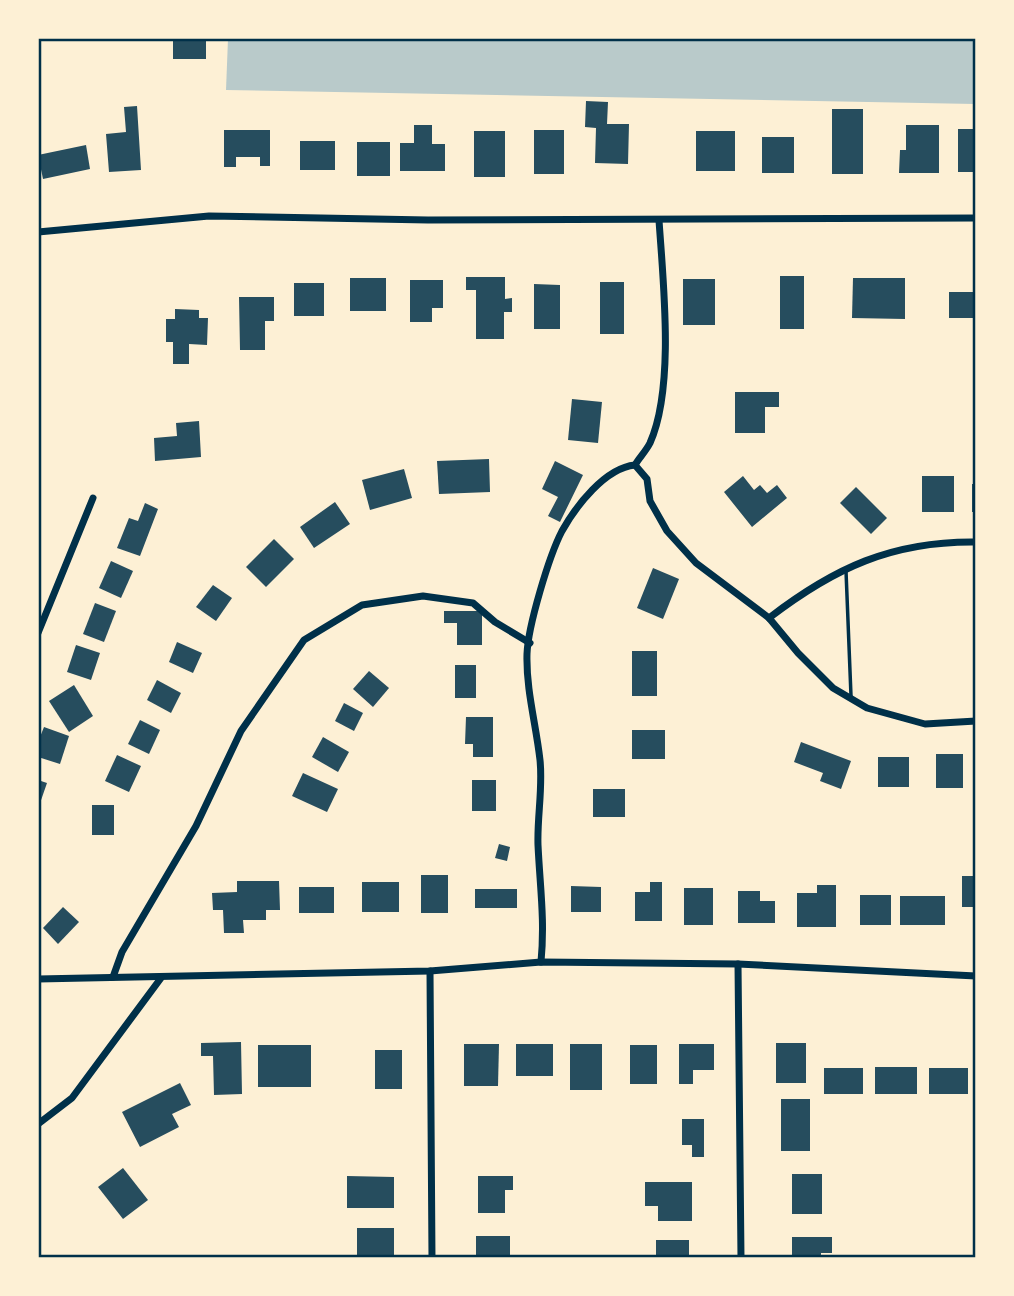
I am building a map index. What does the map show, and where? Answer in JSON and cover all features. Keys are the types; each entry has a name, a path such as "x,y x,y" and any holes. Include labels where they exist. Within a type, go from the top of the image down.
{"street":[{"path":"38,232 209,216 659,220 975,219"},
{"path":"541,962 545,919 538,844 540,762 530,704 527,651 538,599 562,531 593,490 622,467 635,465 650,443 660,401 664,354 659,220"},
{"path":"635,465 647,479 650,501 667,531 696,563 769,618 798,653 833,688 867,708 925,724 975,721"},
{"path":"38,633 93,498"},
{"path":"769,618 800,594 864,559 911,547 975,541"},
{"path":"113,977 122,952 197,826 242,731 304,640 362,605 424,596 473,603 495,622 530,643"},
{"path":"38,979 430,971 541,962 738,964 975,976"},
{"path":"738,964 740,1258"},
{"path":"430,971 432,1258"},
{"path":"38,1124 72,1098 161,978"}],"lane":[{"path":"846,567 851,698"}],"shaded area":[{"path":"228,39 975,39 975,104 226,90"}],"building":[{"path":"173,38 206,38 206,59 173,59"},
{"path":"586,101 608,102 607,124 629,124 628,164 595,163 596,128 585,127"},
{"path":"137,106 141,170 109,172 106,134 126,132 124,107"},
{"path":"832,109 863,109 863,174 832,174"},
{"path":"414,125 432,125 432,144 445,144 445,171 400,171 400,143 414,143"},
{"path":"906,125 939,125 939,173 899,173 900,150 906,150"},
{"path":"958,129 976,129 976,172 958,172"},
{"path":"224,130 270,130 270,166 260,166 260,157 236,157 236,167 224,167"},
{"path":"534,130 564,130 564,174 534,174"},
{"path":"474,131 505,131 505,177 474,177"},
{"path":"696,131 735,131 735,171 696,171"},
{"path":"762,137 794,137 794,173 762,173"},
{"path":"300,141 335,141 335,170 300,170"},
{"path":"357,142 390,142 390,176 357,176"},
{"path":"86,145 90,169 43,179 38,155"},
{"path":"780,276 804,276 804,329 780,329"},
{"path":"466,277 505,277 505,299 512,298 512,312 504,312 504,339 476,339 476,290 466,290"},
{"path":"350,278 386,278 386,311 350,311"},
{"path":"853,278 905,278 905,319 852,318"},
{"path":"683,279 715,279 715,325 683,325"},
{"path":"410,280 443,280 443,308 432,308 432,322 410,322"},
{"path":"600,282 624,282 624,334 600,334"},
{"path":"294,283 324,283 324,316 294,316"},
{"path":"534,284 560,285 560,329 534,329"},
{"path":"949,292 976,292 976,318 949,318"},
{"path":"239,297 274,297 274,321 265,321 265,350 240,350"},
{"path":"175,309 199,310 199,318 208,318 207,345 189,344 189,364 173,364 173,342 166,342 166,319 175,319"},
{"path":"735,392 779,392 779,407 765,407 765,433 735,433"},
{"path":"572,399 602,402 598,443 568,440"},
{"path":"199,421 201,457 155,461 154,438 177,436 176,423"},
{"path":"489,459 490,492 439,494 437,461"},
{"path":"555,461 583,475 560,522 548,516 558,497 542,489"},
{"path":"404,469 412,498 370,510 362,480"},
{"path":"743,476 754,490 760,485 767,493 777,485 787,498 752,527 724,492"},
{"path":"922,476 954,476 954,512 922,512"},
{"path":"972,484 976,484 976,512 972,512"},
{"path":"856,487 887,518 871,534 840,503"},
{"path":"335,502 350,524 314,548 300,527"},
{"path":"145,503 158,509 140,556 117,548 129,518 138,521"},
{"path":"274,539 294,559 266,587 246,567"},
{"path":"111,561 133,571 121,598 99,588"},
{"path":"653,568 679,579 663,619 637,608"},
{"path":"213,585 232,598 216,621 196,607"},
{"path":"95,603 116,611 104,642 83,634"},
{"path":"444,611 482,611 482,645 457,645 457,623 444,623"},
{"path":"177,642 202,653 193,673 169,662"},
{"path":"76,645 100,653 91,680 67,672"},
{"path":"632,651 657,651 657,696 632,696"},
{"path":"455,665 476,665 476,698 455,698"},
{"path":"369,671 389,688 373,707 353,689"},
{"path":"157,680 181,693 171,713 147,700"},
{"path":"74,685 93,716 69,732 49,701"},
{"path":"344,703 363,713 354,731 335,721"},
{"path":"466,717 493,717 493,757 473,757 473,744 465,744"},
{"path":"140,720 160,730 149,754 128,744"},
{"path":"44,727 69,736 60,764 38,757 38,742"},
{"path":"632,730 665,730 665,759 632,759"},
{"path":"323,737 349,752 338,772 312,757"},
{"path":"801,742 851,761 841,789 820,781 823,773 794,762"},
{"path":"936,754 963,754 963,788 936,788"},
{"path":"117,755 141,766 129,792 105,781"},
{"path":"878,757 909,757 909,787 878,787"},
{"path":"303,773 338,789 327,812 292,796"},
{"path":"38,780 47,783 39,806 38,806"},
{"path":"472,780 496,780 496,811 472,811"},
{"path":"593,789 625,789 625,817 593,817"},
{"path":"92,805 114,805 114,835 92,835"},
{"path":"499,844 510,847 507,861 495,858"},
{"path":"421,875 448,875 448,913 421,913"},
{"path":"962,876 976,876 976,907 962,907"},
{"path":"237,881 279,881 280,910 266,910 266,920 243,920 244,933 224,933 223,910 213,910 212,893 237,892"},
{"path":"362,882 399,882 399,912 362,912"},
{"path":"650,882 662,882 662,921 635,921 635,892 650,892"},
{"path":"817,885 836,885 836,927 797,927 797,893 817,893"},
{"path":"571,886 601,887 601,912 571,912"},
{"path":"299,887 334,887 334,913 299,913"},
{"path":"684,888 713,888 713,925 684,925"},
{"path":"475,889 517,889 517,908 475,908"},
{"path":"738,891 760,891 760,901 775,901 775,923 738,923"},
{"path":"860,895 891,895 891,925 860,925"},
{"path":"900,896 945,896 945,925 900,925"},
{"path":"63,907 79,922 58,944 43,928"},
{"path":"241,1042 242,1094 214,1095 213,1056 201,1056 201,1043"},
{"path":"776,1043 806,1043 806,1083 776,1083"},
{"path":"464,1044 499,1044 498,1086 464,1086"},
{"path":"516,1044 553,1044 553,1076 516,1076"},
{"path":"570,1044 602,1044 602,1090 570,1090"},
{"path":"679,1044 714,1044 714,1070 693,1070 693,1084 679,1084"},
{"path":"258,1045 311,1045 311,1087 258,1087"},
{"path":"630,1045 657,1045 657,1084 630,1084"},
{"path":"375,1050 402,1050 402,1089 375,1089"},
{"path":"875,1067 917,1067 917,1094 875,1094"},
{"path":"824,1068 863,1068 863,1094 824,1094"},
{"path":"929,1068 968,1068 968,1094 929,1094"},
{"path":"180,1083 191,1105 172,1114 179,1127 140,1147 122,1112"},
{"path":"781,1099 810,1099 810,1151 781,1151"},
{"path":"682,1119 704,1119 704,1157 692,1157 692,1145 682,1145"},
{"path":"123,1168 148,1200 123,1219 98,1187"},
{"path":"792,1174 822,1174 822,1214 792,1214"},
{"path":"347,1176 394,1177 394,1208 347,1208"},
{"path":"478,1176 513,1176 513,1190 505,1190 505,1213 478,1213"},
{"path":"645,1182 692,1182 692,1221 658,1221 658,1206 645,1206"},
{"path":"357,1228 394,1228 394,1258 357,1258"},
{"path":"476,1236 510,1236 510,1258 476,1258"},
{"path":"792,1237 832,1237 832,1253 821,1253 821,1258 792,1258"},
{"path":"656,1240 689,1240 689,1258 656,1258"}]}
